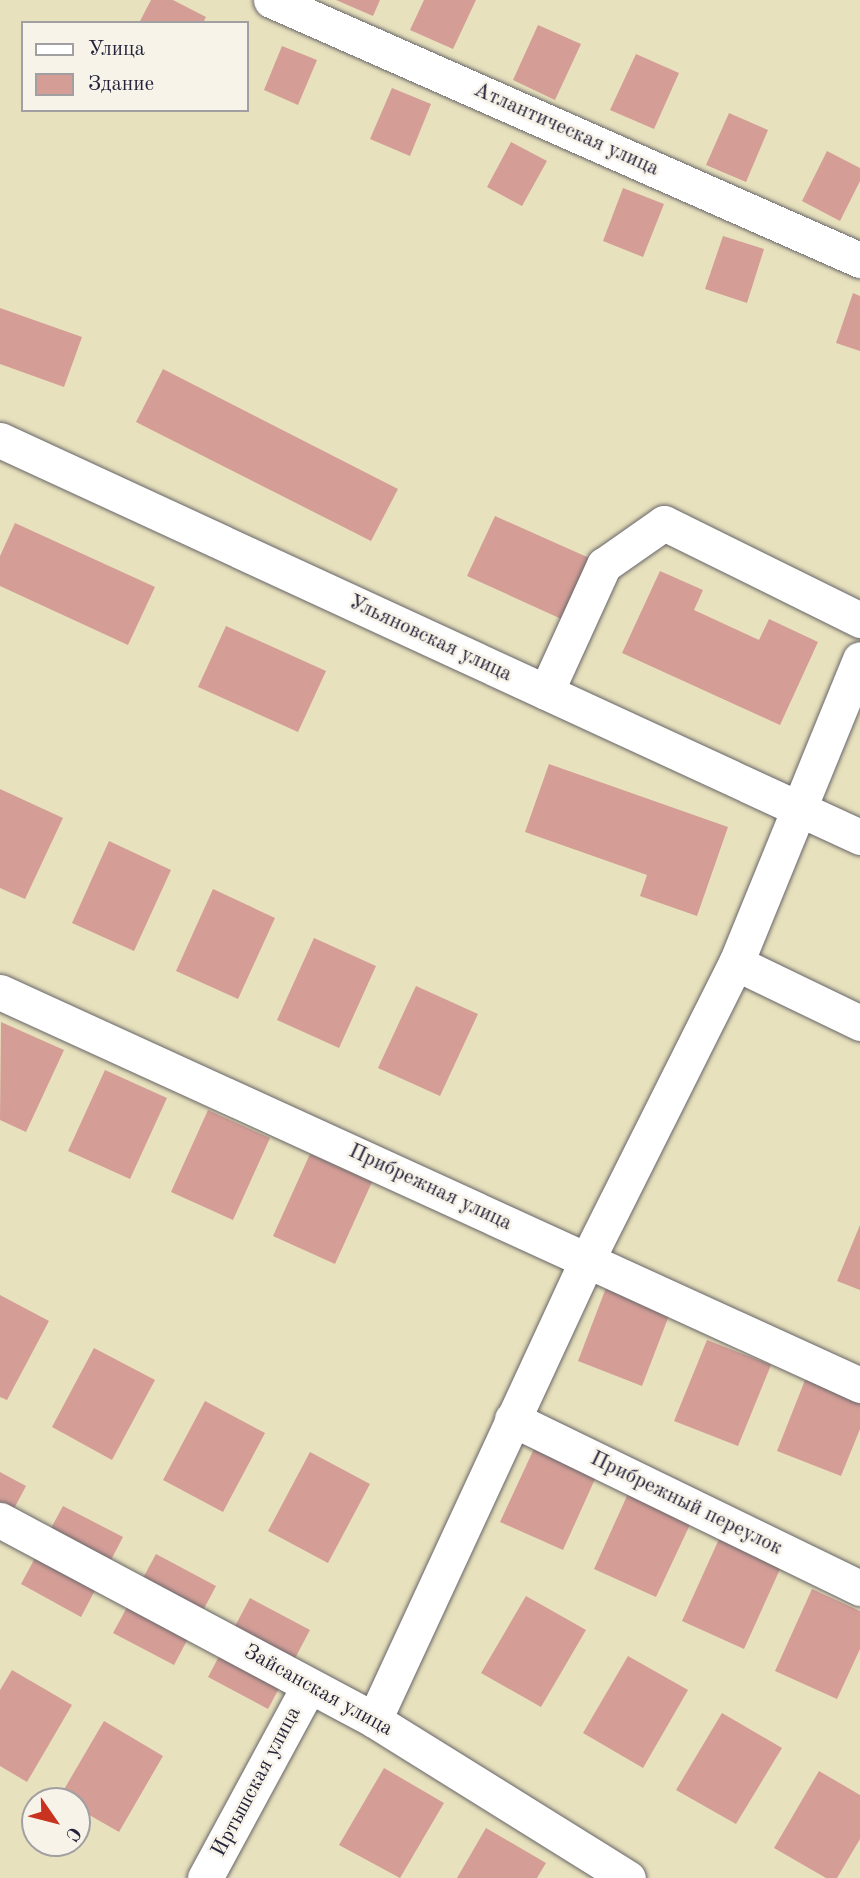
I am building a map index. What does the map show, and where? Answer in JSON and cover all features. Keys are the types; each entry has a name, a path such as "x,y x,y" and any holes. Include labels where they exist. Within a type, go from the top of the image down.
{"street":[{"name":"Атлантическая улица","path":"271,0 860,260"},
{"name":"Ульяновская улица","path":"0,440 860,837"},
{"path":"546,692 604,565 664,523 860,620"},
{"path":"374,1720 587,1260 736,963 860,659"},
{"path":"736,963 860,1023"},
{"name":"Прибрежная улица","path":"0,992 860,1385"},
{"name":"Прибрежный переулок","path":"512,1419 860,1588"},
{"name":"Зайсанская улица","path":"0,1520 374,1720 628,1878"},
{"name":"Иртышская улица","path":"205,1878 309,1686"}],"building":[{"path":"151,0 173,0 206,17 204,21 140,21"},
{"path":"336,0 380,0 373,16"},
{"path":"424,0 476,0 453,49 410,30"},
{"path":"538,25 581,44 555,100 513,80"},
{"path":"282,46 317,60 298,105 264,90"},
{"path":"636,54 679,73 654,129 610,110"},
{"path":"392,88 431,104 410,156 370,139"},
{"path":"729,113 768,130 746,182 706,165"},
{"path":"511,142 547,161 522,206 487,187"},
{"path":"827,151 860,168 860,181 840,221 802,201"},
{"path":"623,188 664,204 643,257 603,241"},
{"path":"723,236 764,249 747,303 705,289"},
{"path":"853,293 860,296 860,351 836,343"},
{"path":"0,308 82,337 64,387 0,364"},
{"path":"163,369 398,489 371,541 136,422"},
{"path":"495,516 596,561 568,622 467,576"},
{"path":"15,523 155,587 128,645 0,586 0,556"},
{"path":"660,571 703,590 694,610 759,640 769,619 818,642 780,725 622,653"},
{"path":"226,626 326,671 298,732 198,687"},
{"path":"549,764 728,827 697,916 640,896 647,875 525,832"},
{"path":"0,789 63,818 25,899 0,888"},
{"path":"109,841 171,870 134,951 72,923"},
{"path":"213,889 275,918 238,999 176,971"},
{"path":"314,938 376,966 339,1048 277,1020"},
{"path":"416,986 478,1014 440,1096 378,1068"},
{"path":"1,1022 64,1050 26,1132 0,1120"},
{"path":"105,1070 167,1098 130,1179 68,1151"},
{"path":"208,1110 270,1138 233,1220 171,1192"},
{"path":"310,1154 372,1182 335,1264 273,1236"},
{"path":"860,1225 860,1290 837,1281"},
{"path":"609,1280 673,1305 642,1386 578,1361"},
{"path":"0,1295 49,1321 7,1400 0,1397"},
{"path":"707,1340 771,1365 738,1446 674,1421"},
{"path":"94,1348 155,1380 112,1460 52,1427"},
{"path":"809,1370 860,1390 860,1429 841,1476 777,1451"},
{"path":"205,1401 265,1433 223,1512 163,1480"},
{"path":"538,1440 600,1468 563,1550 500,1522"},
{"path":"310,1452 370,1484 328,1563 268,1531"},
{"path":"0,1472 26,1486 0,1535"},
{"path":"631,1487 694,1516 656,1597 594,1569"},
{"path":"63,1506 123,1537 81,1617 21,1584"},
{"path":"719,1539 781,1567 744,1649 682,1621"},
{"path":"156,1554 216,1586 174,1665 113,1633"},
{"path":"812,1589 860,1611 860,1649 837,1699 775,1671"},
{"path":"526,1596 586,1630 541,1707 481,1673"},
{"path":"250,1598 310,1630 268,1709 208,1677"},
{"path":"628,1656 688,1690 643,1768 583,1733"},
{"path":"12,1670 72,1705 27,1782 0,1766 0,1690"},
{"path":"722,1713 782,1748 736,1824 676,1790"},
{"path":"104,1721 163,1756 119,1832 91,1816 91,1787 65,1787"},
{"path":"384,1768 444,1803 400,1878 339,1845"},
{"path":"819,1771 860,1795 860,1839 837,1878 826,1878 774,1848"},
{"path":"486,1828 546,1863 537,1878 457,1878"}]}
